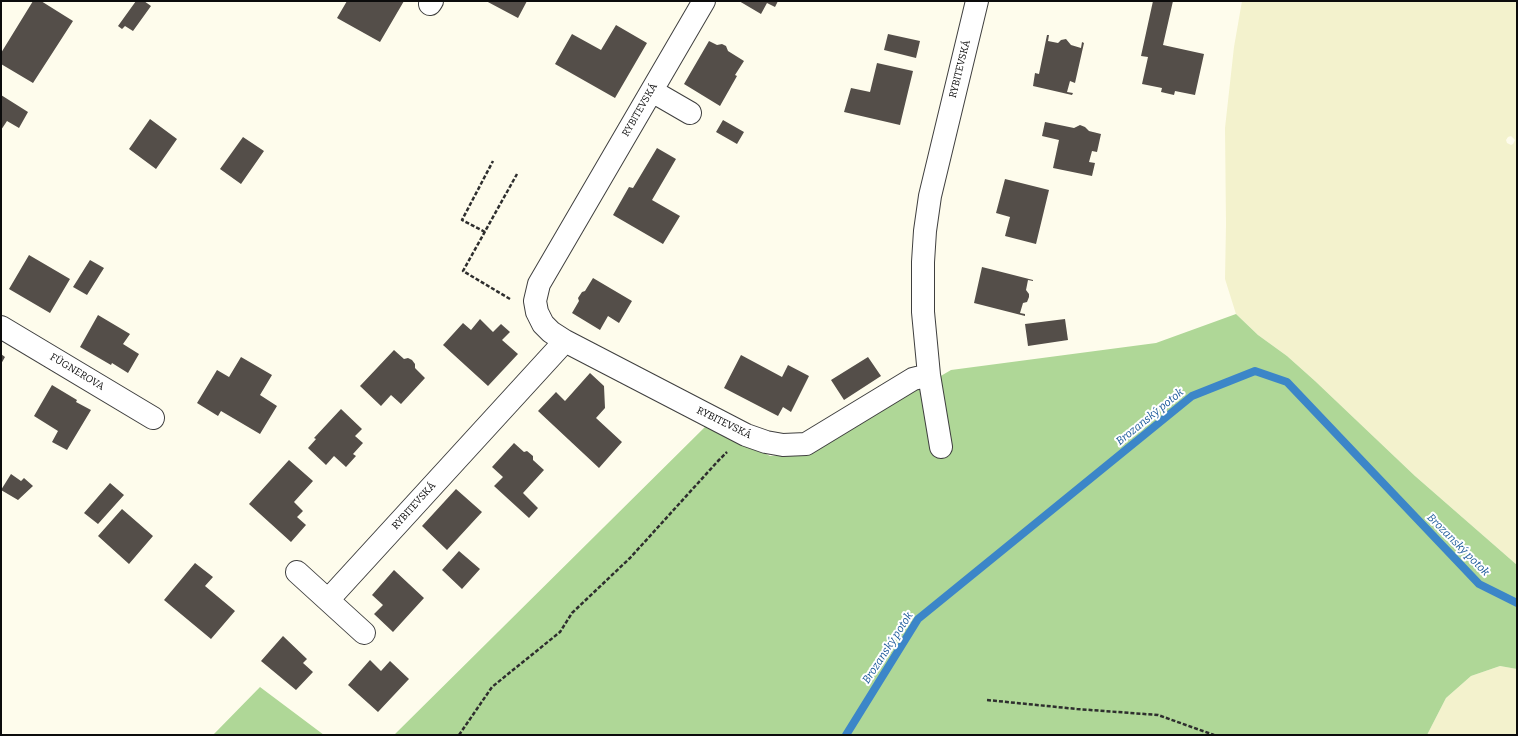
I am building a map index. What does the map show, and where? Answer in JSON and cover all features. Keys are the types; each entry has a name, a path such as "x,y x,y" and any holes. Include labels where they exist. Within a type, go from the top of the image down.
{"street":[{"name":"RYBITEVSKÁ","path":"704,1 539,284 535,301 537,312 543,324 551,332 565,341 746,435 766,442 783,445 806,444 913,379 929,375"},
{"name":"RYBITEVSKÁ","path":"941,447 929,375 923,312 923,262 930,196 977,1"},
{"path":"652,91 690,113"},
{"name":"FÜGNEROVA","path":"1,327 153,418"},
{"name":"RYBITEVSKÁ","path":"328,600 565,341"},
{"path":"297,572 364,633"}],"path":[{"path":"485,232 462,220 493,161"},
{"path":"517,174 463,271 499,293 537,312"},
{"path":"459,735 492,687 560,632 572,613 630,558 718,461 746,435"},
{"path":"987,700 1158,715 1214,735"}],"green space":[{"path":"1242,1 1517,1 1517,565 1415,476 1315,381 1287,356 1258,335 1236,314 1225,279 1225,128 1234,47","holes":["1511,136 1515,140 1511,145 1507,143 1506,140"]},
{"path":"1236,314 1258,335 1287,356 1315,381 1415,476 1517,565 1517,669 1500,666 1471,676 1446,698 1427,735 394,735 708,424 770,456 807,454 951,370 1156,343"},
{"path":"1500,666 1517,669 1517,735 1427,735 1446,698 1471,676"},
{"path":"260,687 324,735 213,735"}],"building":[{"path":"33,1 41,1 73,21 33,83 1,64 1,53"},
{"path":"136,1 144,1 151,6 133,31 125,26 122,29 118,26"},
{"path":"347,1 404,1 380,42 337,18"},
{"path":"486,1 527,1 518,18"},
{"path":"739,1 778,1 775,7 767,3 761,14"},
{"path":"1153,1 1173,1 1163,45 1204,54 1195,95 1175,91 1174,95 1161,92 1162,88 1142,84 1148,57 1141,56"},
{"path":"616,25 647,43 615,98 555,64 572,34 601,50"},
{"path":"888,34 920,41 916,58 884,50"},
{"path":"1047,35 1049,35 1048,41 1058,43 1061,40 1066,39 1071,45 1081,48 1082,42 1084,43 1075,83 1070,81 1067,92 1073,93 1072,95 1033,86 1035,73 1039,74"},
{"path":"709,41 717,45 722,44 726,46 728,51 744,61 735,75 737,76 720,106 684,84"},
{"path":"877,63 913,71 900,125 844,112 851,88 870,92"},
{"path":"1,95 28,112 19,128 7,121 1,130"},
{"path":"150,119 177,139 156,169 129,149"},
{"path":"723,120 744,132 737,144 716,132"},
{"path":"1045,122 1074,128 1080,125 1089,131 1101,134 1097,152 1092,151 1089,162 1095,163 1092,176 1053,168 1059,140 1042,136"},
{"path":"243,137 264,151 241,184 220,169"},
{"path":"657,148 676,159 652,200 680,216 663,244 613,215 629,187 633,188"},
{"path":"1005,179 1049,190 1036,244 1005,236 1010,217 996,213"},
{"path":"29,255 70,279 50,313 9,289"},
{"path":"90,260 104,268 87,295 73,287"},
{"path":"982,267 1033,280 1028,280 1026,290 1029,297 1027,302 1023,303 1020,313 1025,314 1025,316 974,303"},
{"path":"593,278 632,301 619,323 608,316 600,330 572,313 579,301 578,298 582,292 585,291"},
{"path":"98,315 130,334 123,344 139,354 128,373 80,347"},
{"path":"480,319 493,332 501,324 510,332 502,340 518,354 488,386 443,345 463,323 471,330"},
{"path":"1065,319 1068,340 1028,346 1025,324"},
{"path":"394,350 404,359 408,358 412,360 415,364 415,368 425,378 401,404 391,395 381,406 360,386"},
{"path":"1,354 5,357 1,364"},
{"path":"741,355 782,377 788,365 809,376 791,412 783,407 778,416 724,388"},
{"path":"241,357 272,375 260,395 277,406 260,434 221,411 218,416 197,403 217,370 229,377"},
{"path":"868,357 881,376 844,400 831,380"},
{"path":"590,373 604,386 605,408 596,418 622,442 599,468 538,411 556,392 565,401"},
{"path":"52,385 77,400 76,402 91,410 67,450 52,442 58,431 34,416"},
{"path":"341,409 362,429 355,436 363,443 353,454 356,456 346,467 334,456 326,465 308,448 316,439 314,438"},
{"path":"514,443 524,452 527,451 533,456 533,460 544,470 523,493 538,508 529,518 494,486 503,477 492,467"},
{"path":"289,460 313,481 294,502 303,511 297,517 306,525 291,542 249,504"},
{"path":"11,474 21,481 24,478 33,486 18,500 1,490"},
{"path":"110,483 124,495 98,524 84,513"},
{"path":"456,489 482,512 447,550 422,526"},
{"path":"122,509 153,536 129,564 98,536"},
{"path":"459,551 480,569 462,589 442,570"},
{"path":"195,563 213,577 205,586 235,611 211,639 164,600"},
{"path":"394,570 424,598 393,632 374,614 383,605 372,595"},
{"path":"283,636 307,659 303,663 313,672 296,690 261,661"},
{"path":"370,660 381,671 390,661 409,679 378,712 348,685"}],"waterway":[{"name":"Brozanský potok","path":"846,735 918,619 1192,396 1255,371 1287,382 1479,584 1517,603"}]}
